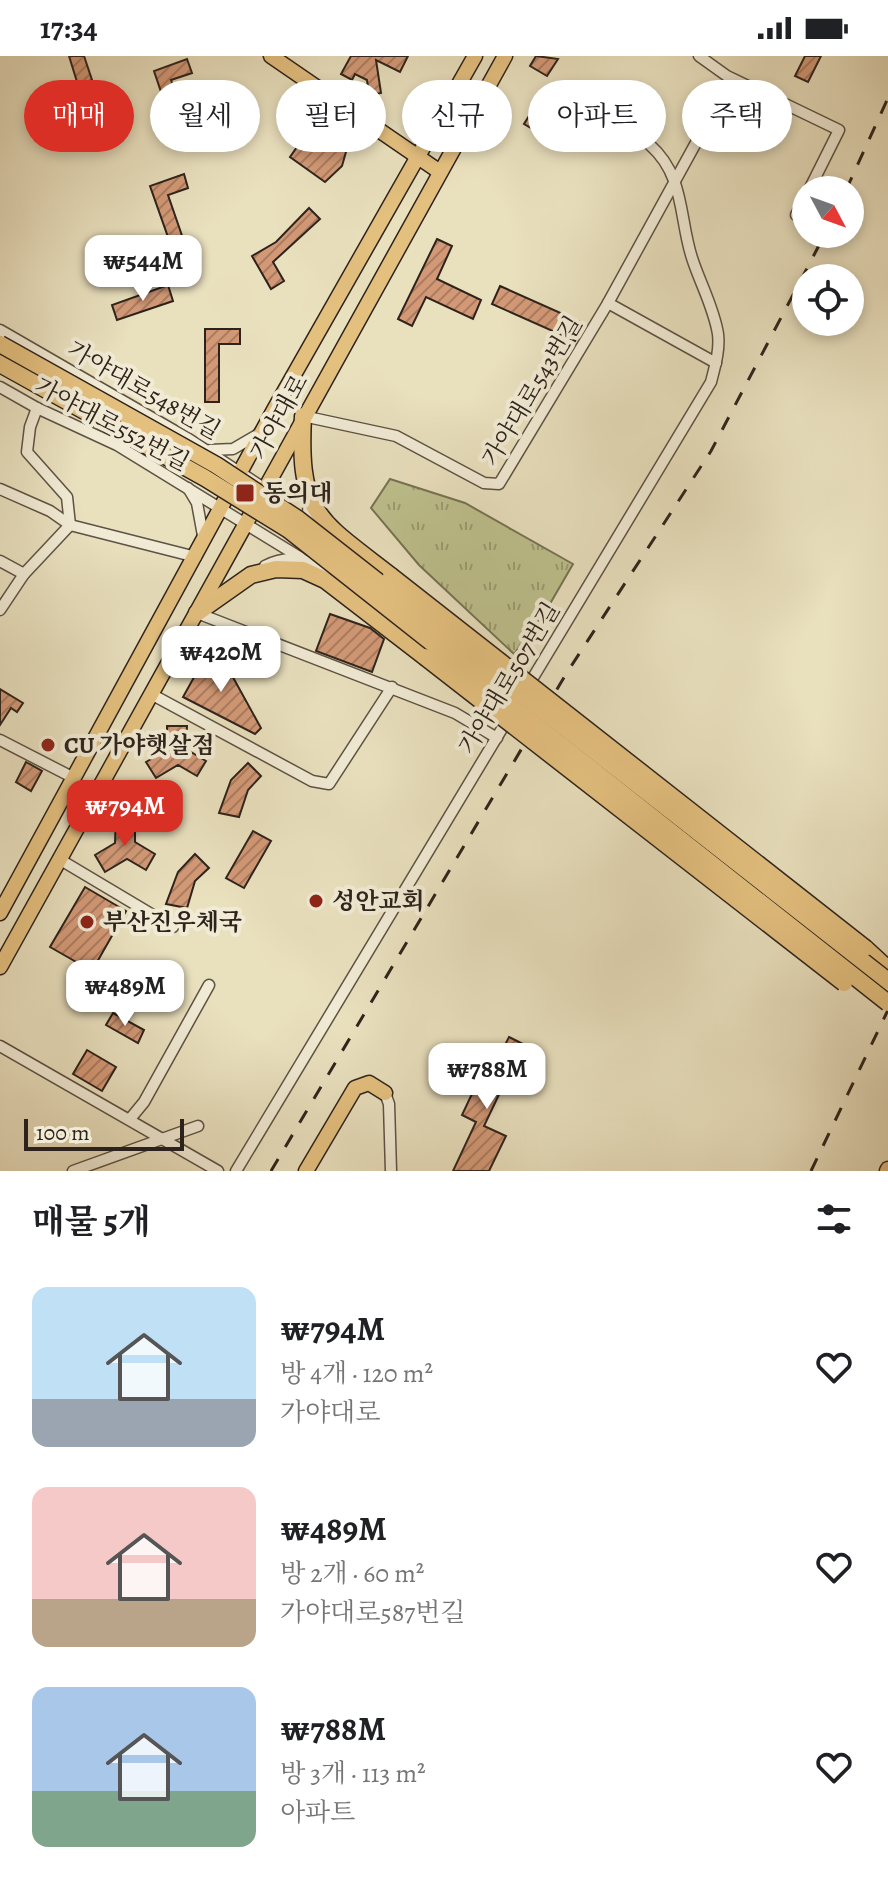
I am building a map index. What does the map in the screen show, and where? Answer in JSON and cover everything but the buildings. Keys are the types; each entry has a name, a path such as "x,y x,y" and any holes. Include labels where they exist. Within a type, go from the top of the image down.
{"highway":[{"path":"0,344 216,465 298,519 888,981"},
{"path":"0,364 205,478 289,530 888,1003"},
{"path":"303,416 303,475 309,497 331,529 888,969"},
{"path":"195,616 251,575 276,569 303,570 325,580 849,987 888,1011"}],"main road":[{"path":"271,56 440,172"},
{"name":"가야대로","path":"0,913 269,421 475,56"},
{"name":"가야대로","path":"0,967 505,56"},
{"path":"168,607 192,589 198,597 195,616"},
{"path":"306,1171 355,1088 369,1083 385,1093"}],"street":[{"path":"699,56 731,79 839,130 816,176"},
{"path":"716,363 608,303 731,79"},
{"name":"가야대로507번길","path":"236,1171 711,382 718,332 691,254 681,195 655,152"},
{"name":"가야대로543번길","path":"303,416 396,436 484,483 499,484 608,303"},
{"name":"가야대로548번길","path":"0,330 242,471 345,562"},
{"name":"가야대로552번길","path":"0,387 117,445 301,558 378,592 345,562"},
{"path":"0,610 24,574 70,525 67,497 27,452 30,427 37,408"},
{"path":"208,450 223,451 243,445 269,421"},
{"path":"187,486 197,503 204,542"},
{"path":"0,489 50,511 70,525 196,557"},
{"path":"309,497 308,513 345,562"},
{"path":"251,575 278,559 301,558"},
{"path":"0,561 24,574"},
{"path":"195,616 392,687 455,713 497,738"},
{"path":"151,694 312,781 329,784 392,687"},
{"path":"0,740 74,778"},
{"path":"59,859 173,927"},
{"path":"130,1119 144,1102 209,985"},
{"path":"0,1046 218,1171"},
{"path":"385,1093 389,1104 391,1171"},
{"path":"73,1171 198,1126"}],"green space":[{"path":"390,479 465,503 573,564 547,609 514,654 419,565 371,508"}],"railway":[{"path":"852,176 888,98"},
{"path":"271,1171 566,674 711,451 818,248"},
{"path":"811,1171 888,1010"}],"place":[{"name":"동의대","path":"245,493"},
{"name":"CU 가야햇살점","path":"48,745"},
{"name":"성안교회","path":"316,901"},
{"name":"부산진우체국","path":"87,922"}]}
